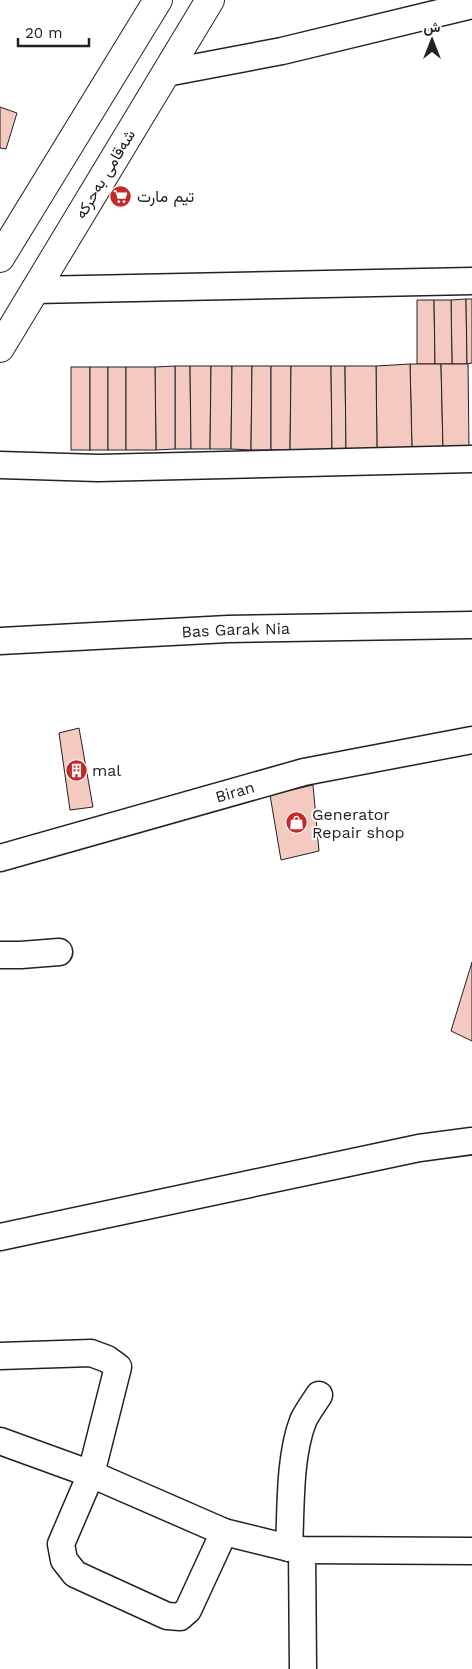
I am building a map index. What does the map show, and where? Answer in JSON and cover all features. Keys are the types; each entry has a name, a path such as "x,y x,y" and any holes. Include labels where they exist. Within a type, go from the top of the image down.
{"main road":[{"path":"0,258 158,0"},
{"name":"شەقامی بەحرکە","path":"0,348 210,0"}],"street":[{"path":"166,72 282,50 472,5"},
{"path":"35,290 472,282"},
{"path":"0,465 98,468 472,459"},
{"name":"Bas Garak Nia","path":"0,641 228,630 472,625"},
{"name":"Biran","path":"0,858 304,772 472,740"},
{"path":"0,956 60,952"},
{"path":"0,1237 419,1148 472,1141"},
{"path":"0,1356 91,1353 107,1359 118,1367 91,1474 61,1544 64,1560 75,1574 167,1616 180,1617 188,1610 224,1532"},
{"path":"303,1669 292,1478 303,1421 320,1395"},
{"path":"0,1442 91,1474 224,1532 296,1549 472,1550"}],"building":[{"path":"0,107 17,113 6,149 0,148"},
{"path":"466,299 467,364 452,364 451,300"},
{"path":"466,299 472,299 472,363 467,364"},
{"path":"417,300 434,300 435,364 417,364"},
{"path":"434,300 451,300 452,364 435,364"},
{"path":"410,364 441,364 443,449 412,450"},
{"path":"410,364 412,450 377,450 376,366"},
{"path":"441,364 468,364 469,449 443,449"},
{"path":"175,366 190,366 191,449 175,449"},
{"path":"175,366 175,449 156,450 155,367"},
{"path":"190,366 211,366 210,449 191,449"},
{"path":"211,366 232,366 231,449 210,449"},
{"path":"232,366 252,366 251,450 231,449"},
{"path":"252,366 271,366 271,450 251,450"},
{"path":"271,366 291,366 290,450 271,450"},
{"path":"291,366 331,366 332,450 290,450"},
{"path":"331,366 345,366 346,450 332,450"},
{"path":"345,366 376,366 377,450 346,450"},
{"path":"71,367 90,367 90,450 71,450"},
{"path":"90,367 108,367 108,450 90,450"},
{"path":"108,367 126,367 126,450 108,450"},
{"path":"126,367 155,367 156,450 126,450"},
{"name":"mal","path":"79,728 93,807 70,810 59,733"},
{"name":"Generator Repair shop","path":"313,785 319,851 281,860 270,795"},
{"path":"472,962 472,1041 451,1031"}],"place":[{"name":"تيم مارت","path":"121,196"},
{"name":"mal","path":"76,770"},
{"name":"Generator Repair shop","path":"296,823"}]}
